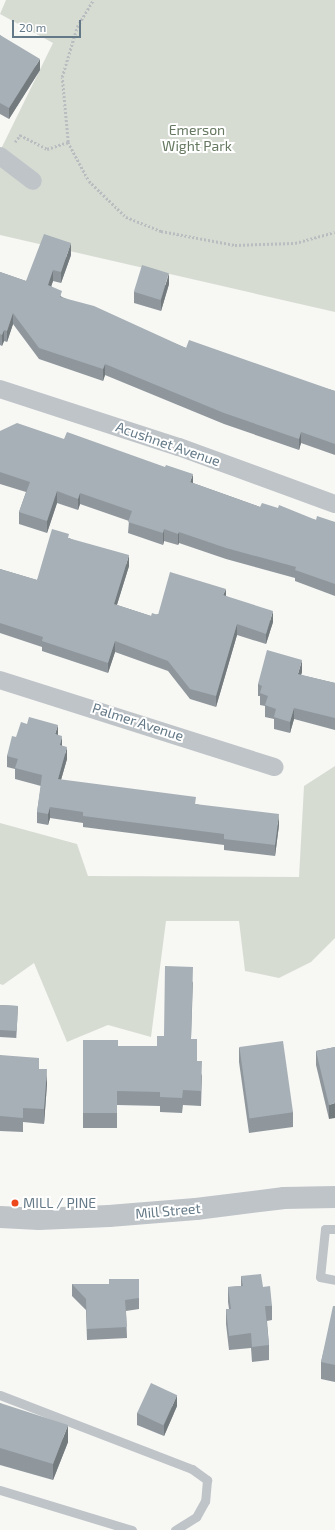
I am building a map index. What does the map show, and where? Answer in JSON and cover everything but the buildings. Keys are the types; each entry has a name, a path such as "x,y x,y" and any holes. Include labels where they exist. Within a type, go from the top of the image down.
{"street":[{"path":"1,157 33,181"},
{"name":"Acushnet Avenue","path":"0,389 171,445 335,504"},
{"name":"Palmer Avenue","path":"0,680 275,767"},
{"path":"284,1198 335,1184"},
{"name":"Mill Street","path":"0,1217 39,1219 109,1216 196,1209 284,1198 335,1197"}],"lane":[{"path":"335,1228 325,1229 320,1277 335,1280"},
{"path":"0,1395 192,1469 207,1480 205,1501 196,1517 175,1530"},
{"path":"0,1490 132,1530"}],"path":[{"path":"93,0 76,27 62,77 68,142 89,181 126,217 161,231 235,245 296,243 335,232"},
{"path":"1,157 20,135 47,149 68,142"}],"green space":[{"name":"Emerson Wight Park","path":"6,0 335,0 335,312 0,235 0,151 53,43 0,14"},
{"path":"335,766 335,938 311,962 279,978 245,971 239,921 166,921 151,1037 108,1025 67,1042 34,963 3,985 0,984 0,823 77,844 88,876 299,877 304,786"}],"place":[{"name":"MILL / PINE","path":"15,1203"}]}
